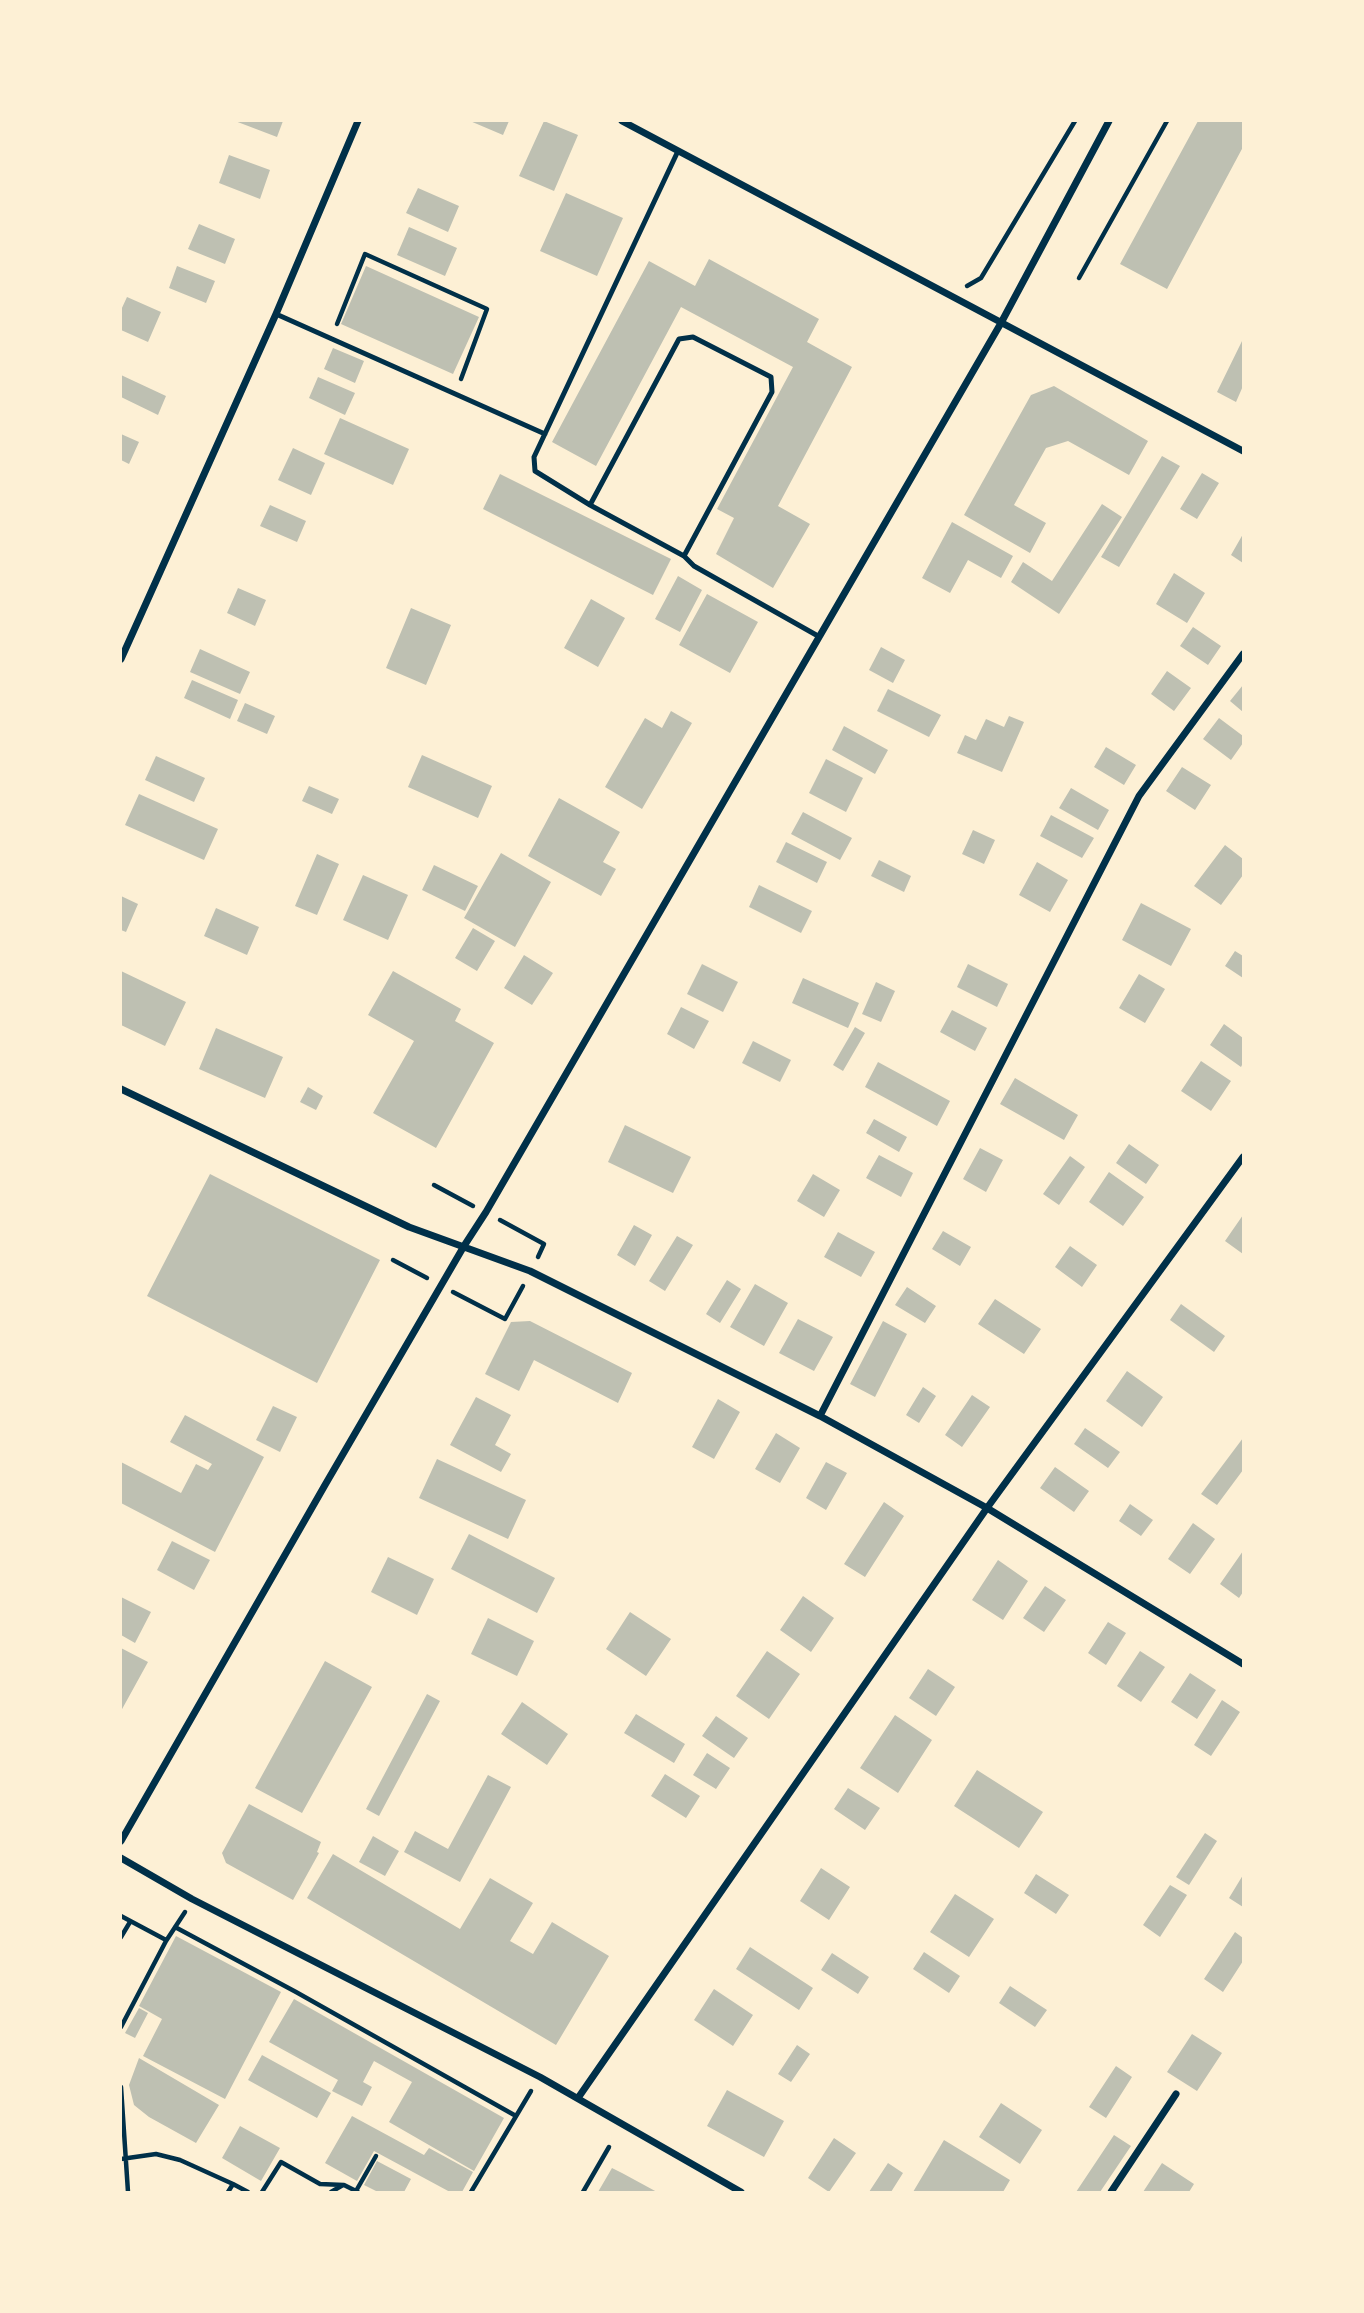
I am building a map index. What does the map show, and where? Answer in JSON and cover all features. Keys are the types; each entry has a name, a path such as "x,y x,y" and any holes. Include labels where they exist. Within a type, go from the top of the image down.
{"street":[{"path":"121,660 276,313 358,121"},
{"path":"622,121 1243,451"},
{"path":"121,1841 464,1245 486,1212 1001,323 1109,121"},
{"path":"820,1416 1139,796 1243,654"},
{"path":"121,1089 410,1227 530,1271 820,1416 987,1508 1243,1664"},
{"path":"578,2098 987,1508 1243,1157"},
{"path":"121,1858 192,1899 540,2077 741,2192"},
{"path":"1111,2192 1175,2094"}],"lane":[{"path":"678,151 534,457 536,471 590,505 684,556 694,566 818,636"},
{"path":"276,313 545,434"},
{"path":"590,505 679,339 693,337 771,377 772,392 684,556"}],"path":[{"path":"959,299 966,286 981,278 1075,121"},
{"path":"1079,278 1167,121"},
{"path":"332,338 365,254 475,303 487,309 455,394"},
{"path":"121,2027 166,1941 192,1899"},
{"path":"121,1916 166,1941"},
{"path":"121,1937 130,1922"},
{"path":"175,1927 516,2116"},
{"path":"472,2192 540,2077"},
{"path":"121,2087 123,2158 128,2192"},
{"path":"583,2192 609,2147"},
{"path":"123,2158 156,2154 180,2160 248,2192"},
{"path":"262,2192 281,2162 320,2183 344,2185 357,2192 376,2156"},
{"path":"228,2192 233,2184"},
{"path":"331,2192 344,2185"}],"building":[{"path":"235,121 283,121 277,137"},
{"path":"470,121 509,121 503,135"},
{"path":"544,121 578,135 554,191 519,176"},
{"path":"1198,121 1243,121 1243,147 1167,289 1120,264"},
{"path":"229,155 270,170 260,199 219,183"},
{"path":"418,188 459,206 448,232 406,213"},
{"path":"566,193 623,218 597,276 540,251"},
{"path":"199,224 235,239 225,264 188,249"},
{"path":"409,227 457,248 445,276 397,255"},
{"path":"709,259 819,319 807,342 852,367 778,506 810,524 773,588 716,554 734,518 717,509 793,367 681,307 596,466 552,442 649,261 695,286"},
{"path":"177,266 215,281 206,303 169,288"},
{"path":"366,266 479,317 453,374 341,324"},
{"path":"127,297 161,312 148,342 121,330 121,310"},
{"path":"1243,339 1243,386 1236,402 1217,392"},
{"path":"333,348 364,361 355,383 324,369"},
{"path":"121,375 166,396 158,415 121,397"},
{"path":"318,377 355,393 345,415 309,398"},
{"path":"1054,386 1148,441 1129,475 1068,441 1046,448 1014,505 1046,523 1030,553 964,515 1031,395"},
{"path":"340,418 409,449 393,485 324,454"},
{"path":"121,434 139,442 129,464 121,460"},
{"path":"293,448 325,463 311,495 278,480"},
{"path":"1162,456 1180,466 1119,567 1101,557"},
{"path":"1202,473 1219,483 1197,519 1180,509"},
{"path":"500,474 671,559 653,595 483,509"},
{"path":"1102,504 1122,517 1059,614 1011,582 1023,562 1052,581"},
{"path":"270,505 306,521 297,542 260,526"},
{"path":"952,522 1013,556 1001,578 968,560 950,593 922,578"},
{"path":"1243,534 1243,563 1231,555"},
{"path":"1174,573 1205,593 1187,623 1156,604"},
{"path":"678,576 702,590 680,632 655,619"},
{"path":"238,588 266,600 255,626 227,613"},
{"path":"707,594 758,622 730,673 679,645"},
{"path":"591,599 625,618 598,667 564,648"},
{"path":"411,608 451,625 426,685 386,668"},
{"path":"1193,627 1221,646 1208,665 1180,646"},
{"path":"881,647 905,660 893,683 869,670"},
{"path":"200,649 250,672 240,694 190,672"},
{"path":"1167,671 1191,688 1174,711 1151,694"},
{"path":"192,680 238,700 230,719 184,698"},
{"path":"1243,685 1243,712 1230,701"},
{"path":"888,689 941,715 929,737 877,711"},
{"path":"245,703 275,716 267,734 237,721"},
{"path":"671,711 692,723 642,809 605,787 645,718 662,728"},
{"path":"1009,716 1024,722 1002,772 957,753 965,735 976,740 986,719 1004,727"},
{"path":"1219,718 1243,736 1243,743 1231,760 1203,739"},
{"path":"844,726 888,750 875,774 832,750"},
{"path":"1106,747 1136,765 1124,785 1094,767"},
{"path":"422,755 492,786 478,818 408,787"},
{"path":"156,756 205,778 194,802 145,780"},
{"path":"826,759 863,778 846,812 809,793"},
{"path":"1182,767 1211,785 1195,810 1166,791"},
{"path":"309,786 339,799 332,814 302,801"},
{"path":"1071,788 1109,810 1098,830 1059,808"},
{"path":"139,794 218,829 204,860 125,825"},
{"path":"559,798 620,832 603,862 616,869 601,896 528,856"},
{"path":"803,812 852,838 840,860 791,834"},
{"path":"1051,815 1094,838 1082,858 1040,836"},
{"path":"973,830 995,840 984,864 962,854"},
{"path":"786,842 827,862 817,883 776,862"},
{"path":"1225,845 1243,859 1243,875 1221,905 1194,886"},
{"path":"501,853 551,882 515,947 464,918"},
{"path":"317,854 339,864 317,915 295,906"},
{"path":"879,860 911,876 904,892 871,876"},
{"path":"1037,862 1068,880 1050,912 1019,895"},
{"path":"434,865 478,886 465,911 422,890"},
{"path":"363,875 408,895 388,940 343,920"},
{"path":"759,885 812,911 801,933 749,907"},
{"path":"121,896 138,904 126,932 121,930"},
{"path":"1141,903 1191,929 1171,966 1122,940"},
{"path":"216,908 259,927 247,955 204,936"},
{"path":"473,928 495,941 477,971 455,958"},
{"path":"1235,951 1243,956 1243,978 1225,966"},
{"path":"524,955 553,973 532,1005 504,988"},
{"path":"702,964 738,982 723,1012 687,994"},
{"path":"968,964 1008,984 997,1007 957,987"},
{"path":"121,971 186,1002 165,1046 121,1025"},
{"path":"393,971 461,1009 455,1021 494,1043 436,1148 373,1113 414,1041 368,1015"},
{"path":"1139,974 1165,989 1145,1023 1119,1008"},
{"path":"803,978 859,1003 848,1028 792,1003"},
{"path":"876,982 895,991 881,1022 862,1014"},
{"path":"681,1007 709,1021 694,1049 667,1034"},
{"path":"952,1010 987,1028 975,1051 940,1032"},
{"path":"1224,1024 1243,1038 1241,1067 1210,1045"},
{"path":"855,1027 865,1033 843,1071 833,1065"},
{"path":"216,1028 283,1057 265,1098 199,1069"},
{"path":"753,1041 791,1060 780,1082 742,1063"},
{"path":"1201,1061 1231,1081 1211,1111 1181,1091"},
{"path":"878,1062 950,1101 937,1126 865,1087"},
{"path":"1015,1078 1078,1115 1064,1140 1000,1104"},
{"path":"308,1087 323,1096 316,1110 300,1102"},
{"path":"874,1119 907,1137 899,1152 866,1133"},
{"path":"625,1125 691,1157 673,1193 608,1162"},
{"path":"1129,1144 1159,1165 1146,1184 1116,1163"},
{"path":"980,1148 1003,1160 986,1192 963,1179"},
{"path":"879,1155 913,1173 901,1197 866,1178"},
{"path":"1070,1156 1085,1167 1059,1205 1043,1194"},
{"path":"1109,1172 1144,1197 1123,1226 1089,1202"},
{"path":"210,1174 380,1260 317,1383 147,1296"},
{"path":"813,1174 840,1190 824,1217 797,1201"},
{"path":"1243,1215 1243,1254 1225,1241"},
{"path":"634,1225 652,1235 635,1266 617,1255"},
{"path":"943,1231 971,1247 960,1266 932,1249"},
{"path":"838,1232 875,1252 861,1277 824,1257"},
{"path":"677,1236 693,1245 665,1291 649,1281"},
{"path":"1070,1246 1097,1265 1082,1287 1055,1267"},
{"path":"727,1280 741,1289 720,1323 706,1314"},
{"path":"755,1284 788,1303 764,1346 730,1327"},
{"path":"907,1287 936,1306 925,1323 895,1305"},
{"path":"995,1299 1041,1329 1024,1354 978,1324"},
{"path":"1181,1304 1225,1336 1214,1352 1170,1320"},
{"path":"798,1319 833,1337 814,1371 779,1353"},
{"path":"530,1321 632,1373 618,1403 534,1360 519,1391 485,1374 511,1322"},
{"path":"883,1321 907,1334 875,1397 850,1384"},
{"path":"1127,1371 1163,1397 1142,1427 1106,1401"},
{"path":"923,1387 936,1396 919,1423 906,1415"},
{"path":"972,1395 990,1407 962,1447 945,1435"},
{"path":"476,1397 511,1415 495,1445 511,1454 501,1472 450,1445"},
{"path":"718,1399 740,1412 714,1459 692,1447"},
{"path":"273,1406 297,1417 280,1452 256,1440"},
{"path":"185,1415 264,1457 215,1552 121,1503 121,1462 181,1493 196,1464 208,1470 212,1464 170,1442"},
{"path":"1085,1428 1120,1452 1108,1468 1074,1444"},
{"path":"776,1433 800,1448 780,1483 755,1469"},
{"path":"1243,1438 1243,1470 1217,1505 1201,1494"},
{"path":"437,1459 526,1500 508,1539 419,1498"},
{"path":"826,1462 847,1473 826,1510 806,1498"},
{"path":"1055,1467 1089,1491 1074,1512 1040,1488"},
{"path":"884,1502 904,1516 865,1577 844,1564"},
{"path":"1130,1504 1153,1520 1141,1536 1119,1521"},
{"path":"1193,1523 1215,1539 1190,1574 1168,1559"},
{"path":"469,1534 555,1578 537,1613 451,1569"},
{"path":"172,1541 210,1560 194,1590 157,1570"},
{"path":"1243,1551 1243,1592 1239,1598 1220,1584"},
{"path":"388,1557 434,1579 417,1615 371,1592"},
{"path":"998,1560 1028,1581 1003,1620 972,1600"},
{"path":"1045,1586 1066,1600 1044,1632 1023,1618"},
{"path":"803,1596 834,1618 811,1652 780,1630"},
{"path":"121,1597 151,1612 135,1643 121,1635"},
{"path":"630,1612 671,1639 646,1676 606,1649"},
{"path":"488,1618 534,1641 517,1676 471,1654"},
{"path":"1108,1622 1126,1633 1106,1665 1088,1653"},
{"path":"121,1648 148,1662 121,1711"},
{"path":"767,1651 800,1674 769,1719 736,1696"},
{"path":"1140,1651 1165,1667 1141,1702 1117,1686"},
{"path":"325,1661 372,1687 302,1813 255,1788"},
{"path":"928,1669 955,1687 936,1716 909,1698"},
{"path":"1190,1673 1216,1690 1197,1719 1171,1702"},
{"path":"427,1694 440,1701 379,1816 366,1809"},
{"path":"1222,1700 1240,1712 1211,1756 1194,1745"},
{"path":"522,1702 568,1734 547,1765 501,1734"},
{"path":"636,1714 685,1744 674,1763 624,1733"},
{"path":"895,1715 932,1740 898,1793 860,1768"},
{"path":"716,1716 748,1738 734,1758 702,1736"},
{"path":"707,1753 730,1768 716,1789 693,1775"},
{"path":"977,1770 1043,1812 1019,1848 954,1806"},
{"path":"665,1774 700,1796 686,1818 651,1796"},
{"path":"488,1775 511,1787 460,1882 404,1852 415,1831 448,1849"},
{"path":"848,1788 880,1808 865,1830 834,1809"},
{"path":"249,1804 321,1842 317,1852 319,1853 293,1900 226,1863 222,1853"},
{"path":"1205,1833 1217,1841 1189,1885 1176,1877"},
{"path":"373,1836 399,1851 385,1876 359,1862"},
{"path":"333,1854 460,1929 490,1878 533,1903 510,1941 533,1954 552,1922 609,1956 556,2045 307,1898"},
{"path":"821,1868 850,1887 829,1920 800,1901"},
{"path":"1036,1874 1069,1895 1056,1914 1024,1893"},
{"path":"1243,1875 1243,1907 1229,1898"},
{"path":"1170,1885 1187,1895 1160,1937 1143,1925"},
{"path":"955,1894 994,1919 969,1957 930,1932"},
{"path":"1235,1932 1243,1938 1243,1961 1223,1992 1204,1979"},
{"path":"176,1936 281,1992 225,2099 143,2056 162,2019 139,2006"},
{"path":"750,1947 813,1988 799,2010 736,1969"},
{"path":"924,1952 960,1976 949,1993 913,1969"},
{"path":"832,1953 869,1977 858,1994 821,1970"},
{"path":"1010,1986 1047,2010 1035,2027 999,2003"},
{"path":"714,1989 753,2015 733,2046 694,2020"},
{"path":"294,1999 504,2118 474,2171 389,2122 412,2082 374,2061 363,2082 372,2087 362,2106 332,2091 338,2080 269,2042"},
{"path":"139,2008 148,2013 135,2038 125,2033"},
{"path":"1192,2034 1222,2053 1197,2091 1167,2072"},
{"path":"797,2045 810,2054 791,2082 778,2074"},
{"path":"262,2055 331,2093 317,2118 248,2080"},
{"path":"139,2058 219,2105 196,2143 149,2117 134,2105 129,2085"},
{"path":"1116,2066 1132,2077 1106,2118 1089,2107"},
{"path":"727,2090 784,2121 764,2157 707,2126"},
{"path":"1001,2103 1042,2130 1020,2164 979,2137"},
{"path":"352,2116 424,2155 429,2148 473,2172 462,2192 450,2192 374,2151 357,2181 325,2163"},
{"path":"240,2126 280,2148 261,2181 222,2158"},
{"path":"1114,2135 1131,2146 1100,2192 1076,2192"},
{"path":"834,2138 856,2153 829,2192 808,2178"},
{"path":"944,2140 1010,2180 1003,2192 913,2192"},
{"path":"377,2161 411,2179 404,2192 378,2192 364,2185"},
{"path":"888,2163 903,2173 891,2192 869,2192"},
{"path":"1162,2163 1194,2184 1189,2192 1143,2192"},
{"path":"612,2168 622,2173 657,2192 598,2192"}]}
